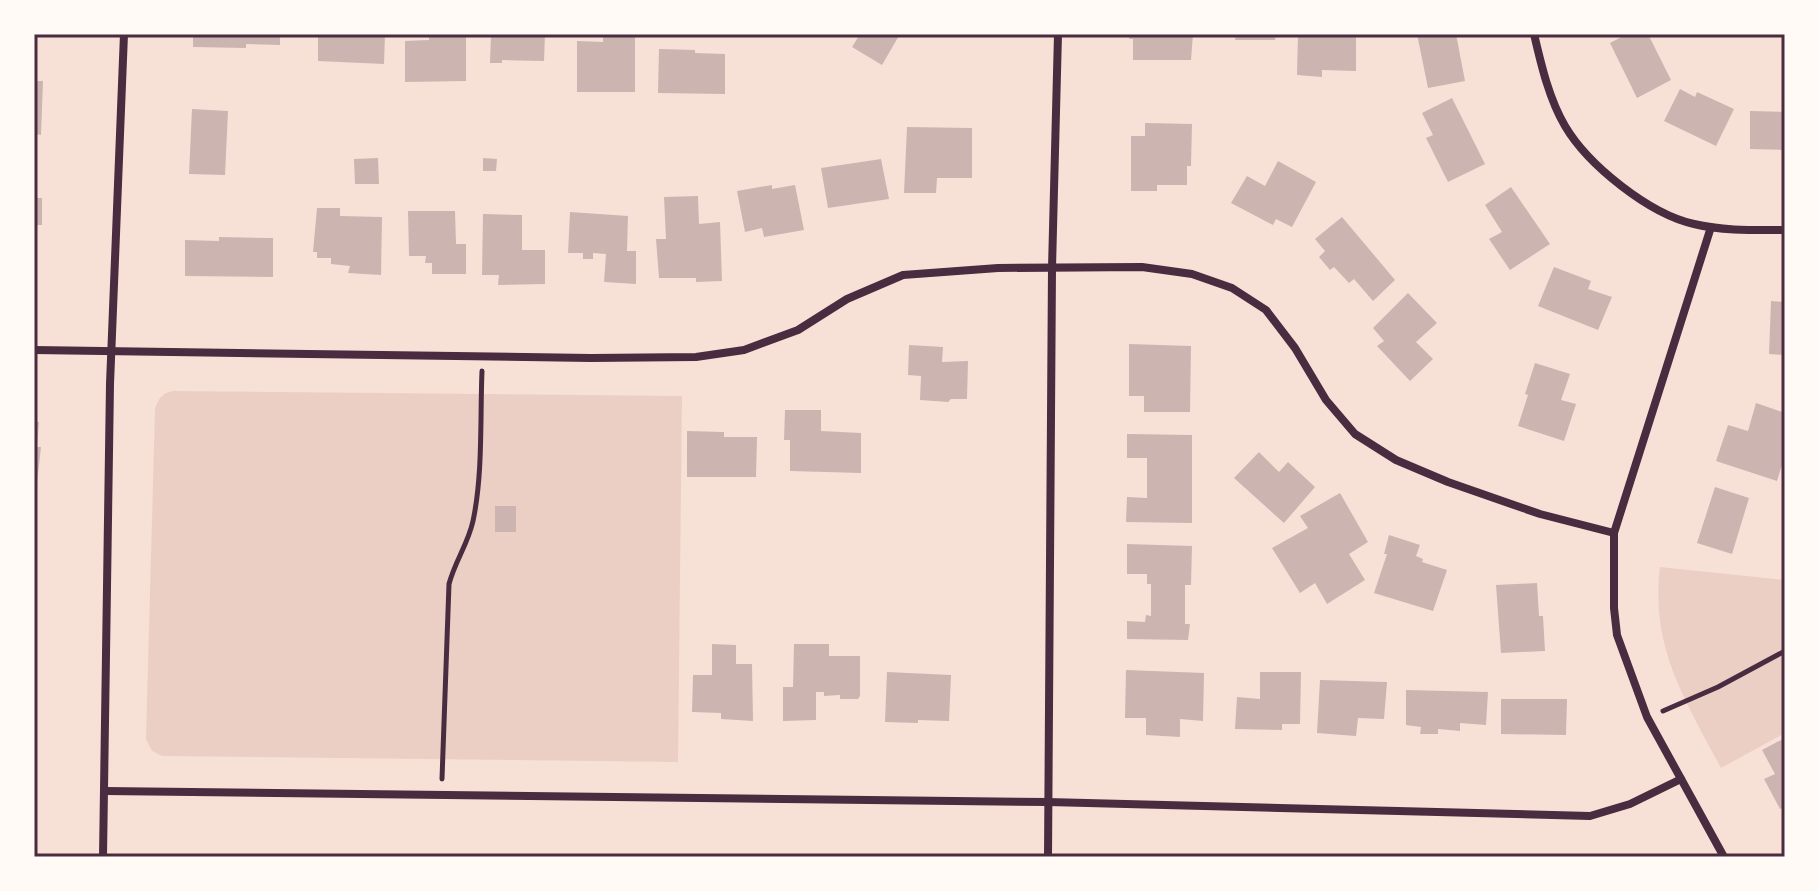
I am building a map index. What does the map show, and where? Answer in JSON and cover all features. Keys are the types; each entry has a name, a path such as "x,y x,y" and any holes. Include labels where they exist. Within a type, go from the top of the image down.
{"street":[{"path":"103,857 111,352 124,34"},
{"path":"1048,857 1052,268 1058,34"},
{"path":"1534,34 1542,69 1565,126 1599,168 1645,202 1691,224 1785,230"},
{"path":"1711,227 1614,533 1614,608 1617,635 1647,717 1724,857"},
{"path":"34,350 591,358 708,356 744,350 798,330 847,299 903,275 998,268 1142,267 1192,274 1232,288 1266,310 1295,348 1326,400 1355,434 1386,453 1448,482 1540,514 1614,533"},
{"path":"105,791 1048,802 1590,816 1630,804 1681,779"}],"path":[{"path":"442,796 449,584 454,564 469,537 474,516 482,356"},
{"path":"1647,717 1718,687 1785,651"}],"shaded area":[{"path":"173,391 682,396 678,762 162,756 152,751 146,739 155,409 161,397"},
{"path":"1660,567 1785,580 1785,733 1721,768 1683,696 1665,648 1658,596"}],"building":[{"path":"193,34 280,34 280,45 193,47"},
{"path":"318,34 385,34 384,64 318,61"},
{"path":"429,34 466,34 466,81 405,82 405,41 429,40"},
{"path":"491,34 545,34 544,61 502,60 502,63 490,63"},
{"path":"603,34 635,34 635,92 577,92 577,41 603,42"},
{"path":"860,34 900,34 882,65 852,47"},
{"path":"1130,34 1193,34 1191,60 1133,60 1133,39 1129,39"},
{"path":"1236,34 1276,34 1275,40 1235,40"},
{"path":"1298,34 1356,34 1356,71 1322,70 1322,77 1297,75"},
{"path":"1417,34 1456,34 1465,81 1428,88"},
{"path":"1627,34 1648,34 1671,80 1637,98 1610,43"},
{"path":"659,49 725,54 725,94 658,93"},
{"path":"34,81 43,81 41,135 34,134"},
{"path":"1680,89 1695,97 1697,92 1734,109 1716,146 1664,121"},
{"path":"1452,98 1485,164 1448,182 1426,138 1433,135 1422,113"},
{"path":"192,109 228,111 225,175 189,174"},
{"path":"1750,111 1785,112 1785,150 1750,149"},
{"path":"1145,123 1192,124 1191,166 1187,166 1187,185 1157,185 1157,191 1131,191 1131,136 1145,136"},
{"path":"907,127 972,128 972,178 937,178 936,193 904,193"},
{"path":"378,158 379,184 355,184 354,159"},
{"path":"483,158 497,159 496,171 483,171"},
{"path":"881,159 889,199 828,208 821,168"},
{"path":"1278,161 1316,182 1292,227 1276,219 1273,225 1231,203 1247,176 1265,186"},
{"path":"772,185 772,189 795,185 804,230 764,237 762,228 745,232 737,191"},
{"path":"1511,187 1550,244 1510,270 1489,239 1502,232 1485,205"},
{"path":"698,196 699,224 720,222 722,281 659,278 656,239 666,239 664,197"},
{"path":"34,198 42,198 42,225 34,225"},
{"path":"317,208 340,208 340,216 382,217 381,275 348,273 350,266 331,264 331,258 317,258 317,252 313,252"},
{"path":"408,211 455,211 456,244 466,244 466,274 432,274 432,263 425,263 426,256 409,256"},
{"path":"570,212 628,216 627,251 636,251 636,284 604,282 606,254 593,253 593,259 583,259 583,253 568,253"},
{"path":"483,214 522,215 522,250 545,250 545,284 498,285 499,275 482,275"},
{"path":"1342,217 1395,280 1373,301 1354,279 1349,283 1334,267 1330,270 1319,257 1325,251 1315,239"},
{"path":"219,237 273,238 273,277 185,276 185,240 219,241"},
{"path":"1554,267 1591,281 1588,289 1612,297 1598,330 1538,306"},
{"path":"1408,293 1437,323 1416,342 1433,359 1410,381 1377,346 1384,341 1373,328"},
{"path":"1771,301 1785,302 1785,355 1769,354"},
{"path":"1129,344 1191,346 1190,412 1144,412 1144,396 1129,396"},
{"path":"909,345 943,347 942,362 968,361 967,399 951,399 948,402 920,400 921,376 908,375"},
{"path":"1535,363 1570,374 1561,400 1576,404 1564,441 1518,426"},
{"path":"1756,403 1785,413 1785,455 1777,481 1716,461 1728,425 1748,431"},
{"path":"785,410 821,410 821,431 861,433 861,473 790,471 790,440 784,440"},
{"path":"34,422 39,422 37,447 41,447 37,483 34,483"},
{"path":"687,431 724,432 724,437 757,437 756,477 687,477"},
{"path":"1127,434 1192,435 1192,523 1126,522 1127,497 1147,498 1147,458 1127,458"},
{"path":"1259,452 1279,472 1288,462 1315,487 1284,523 1234,478"},
{"path":"1715,487 1749,498 1732,554 1697,543"},
{"path":"1340,493 1368,542 1349,554 1365,580 1327,604 1315,583 1300,593 1272,548 1308,528 1300,516"},
{"path":"495,506 516,506 516,532 495,532"},
{"path":"1389,535 1420,545 1416,556 1423,559 1422,562 1447,570 1433,611 1374,593 1387,554 1384,554"},
{"path":"1127,544 1192,546 1191,585 1185,585 1185,624 1190,624 1188,640 1127,639 1127,621 1145,622 1146,615 1151,616 1151,584 1147,584 1147,574 1127,574"},
{"path":"1537,583 1545,651 1501,653 1496,585"},
{"path":"712,644 736,645 736,664 752,664 753,721 721,719 721,713 692,712 693,675 712,675"},
{"path":"794,644 829,644 829,656 860,656 858,699 840,699 840,695 824,696 824,692 816,692 816,720 783,721 783,687 793,687"},
{"path":"1126,670 1204,673 1203,721 1180,719 1180,737 1146,735 1146,718 1125,718"},
{"path":"887,672 951,675 949,721 885,722"},
{"path":"1260,672 1301,672 1300,724 1282,724 1282,730 1235,729 1237,697 1260,699"},
{"path":"1320,680 1387,682 1384,719 1358,718 1356,736 1317,733"},
{"path":"1406,690 1488,692 1486,725 1460,723 1460,731 1438,729 1438,734 1420,734 1421,727 1406,725"},
{"path":"1501,699 1567,699 1566,735 1501,734"},
{"path":"1785,738 1785,807 1780,809 1764,779 1775,774 1762,750"}]}
